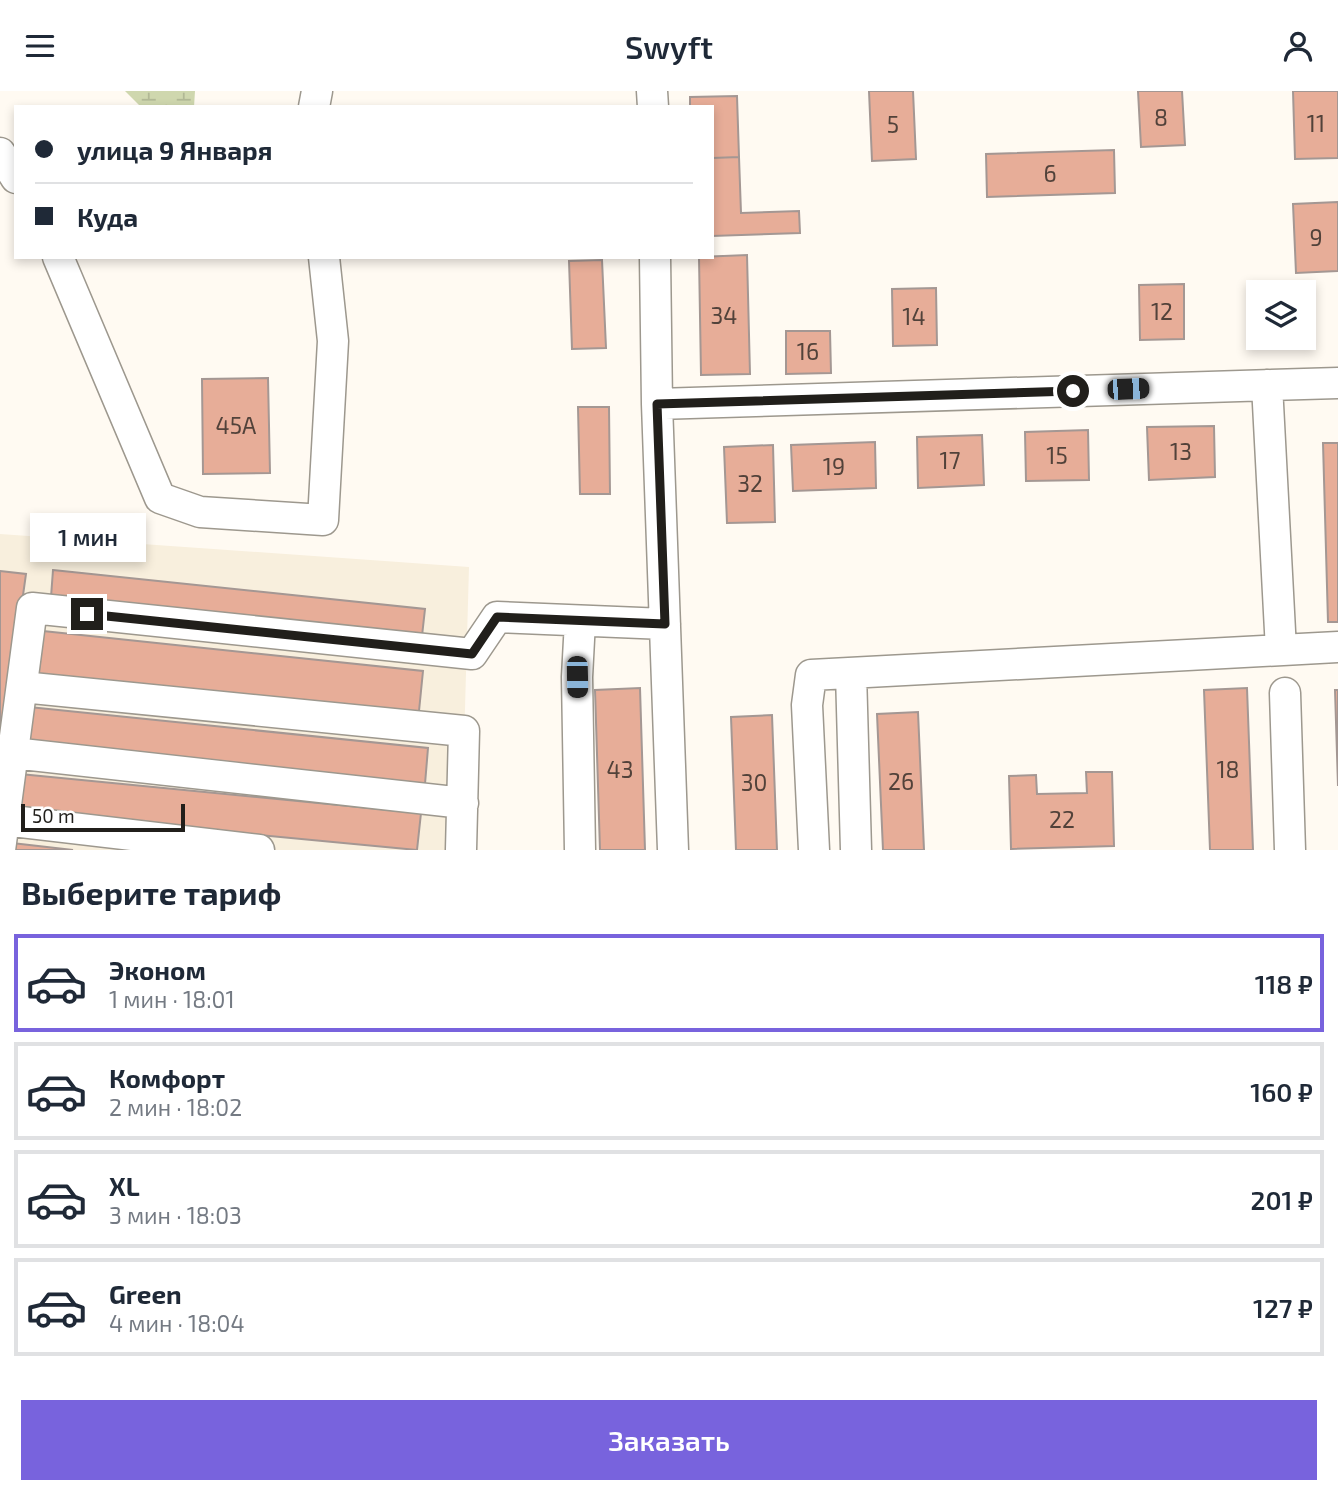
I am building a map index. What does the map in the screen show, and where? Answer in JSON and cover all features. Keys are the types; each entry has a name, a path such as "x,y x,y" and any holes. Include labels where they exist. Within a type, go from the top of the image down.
{"street":[{"path":"0,153 14,175"},
{"path":"59,259 159,498 200,512 323,520 332,341 324,259"},
{"path":"655,259 657,404 673,850"},
{"path":"657,404 1338,383"},
{"path":"1267,385 1282,650"},
{"path":"0,850 32,608 472,654 497,617 665,624"},
{"path":"580,621 577,677 580,850"},
{"path":"814,850 807,705 811,675 1338,647"},
{"path":"851,673 856,850"},
{"path":"22,687 464,731 461,850"},
{"path":"1284,693 1290,850"},
{"path":"13,753 463,803"},
{"path":"4,820 259,850"}],"shaded area":[{"path":"0,534 469,567 461,850 0,850"}],"green space":[{"path":"125,91 195,91 194,105 139,105"}],"building":[{"path":"869,91 913,91 916,159 872,161"},
{"path":"1138,91 1182,91 1185,145 1141,147"},
{"path":"1293,91 1338,91 1338,158 1295,159"},
{"path":"737,96 739,157 714,158 714,105 690,105 690,97"},
{"path":"1114,150 1115,193 987,197 986,154"},
{"path":"739,157 741,213 799,211 800,233 714,236 714,158"},
{"path":"1338,202 1338,271 1296,273 1293,204"},
{"path":"747,255 750,374 701,375 699,259 714,259 714,256"},
{"path":"602,260 606,348 572,349 569,261"},
{"path":"1184,284 1184,339 1140,340 1139,285"},
{"path":"936,288 937,345 893,346 892,289"},
{"path":"786,331 830,331 831,373 786,374"},
{"path":"268,378 270,473 203,474 202,379"},
{"path":"578,407 609,407 610,494 580,494"},
{"path":"1214,426 1215,477 1149,480 1147,427"},
{"path":"1088,430 1089,480 1026,481 1025,432"},
{"path":"982,435 984,485 918,488 917,437"},
{"path":"875,442 876,488 793,491 791,445"},
{"path":"1323,443 1338,443 1338,622 1328,622"},
{"path":"773,445 775,522 727,523 724,447"},
{"path":"53,570 425,609 422,636 51,597"},
{"path":"0,571 26,574 0,759"},
{"path":"43,631 423,671 418,721 38,680"},
{"path":"640,688 645,850 600,850 595,690"},
{"path":"1247,688 1253,850 1210,850 1204,690"},
{"path":"1335,690 1338,690 1338,786"},
{"path":"29,707 428,748 425,784 25,743"},
{"path":"918,712 924,850 883,850 877,714"},
{"path":"772,715 777,850 736,850 731,717"},
{"path":"1086,772 1112,772 1114,846 1011,849 1009,776 1036,775 1037,794 1087,793"},
{"path":"20,774 421,813 417,850 16,812"},
{"path":"12,843 73,850 11,850"}],"route":[{"path":"87,614 472,654 497,617 665,624 657,404 1073,391"}]}
